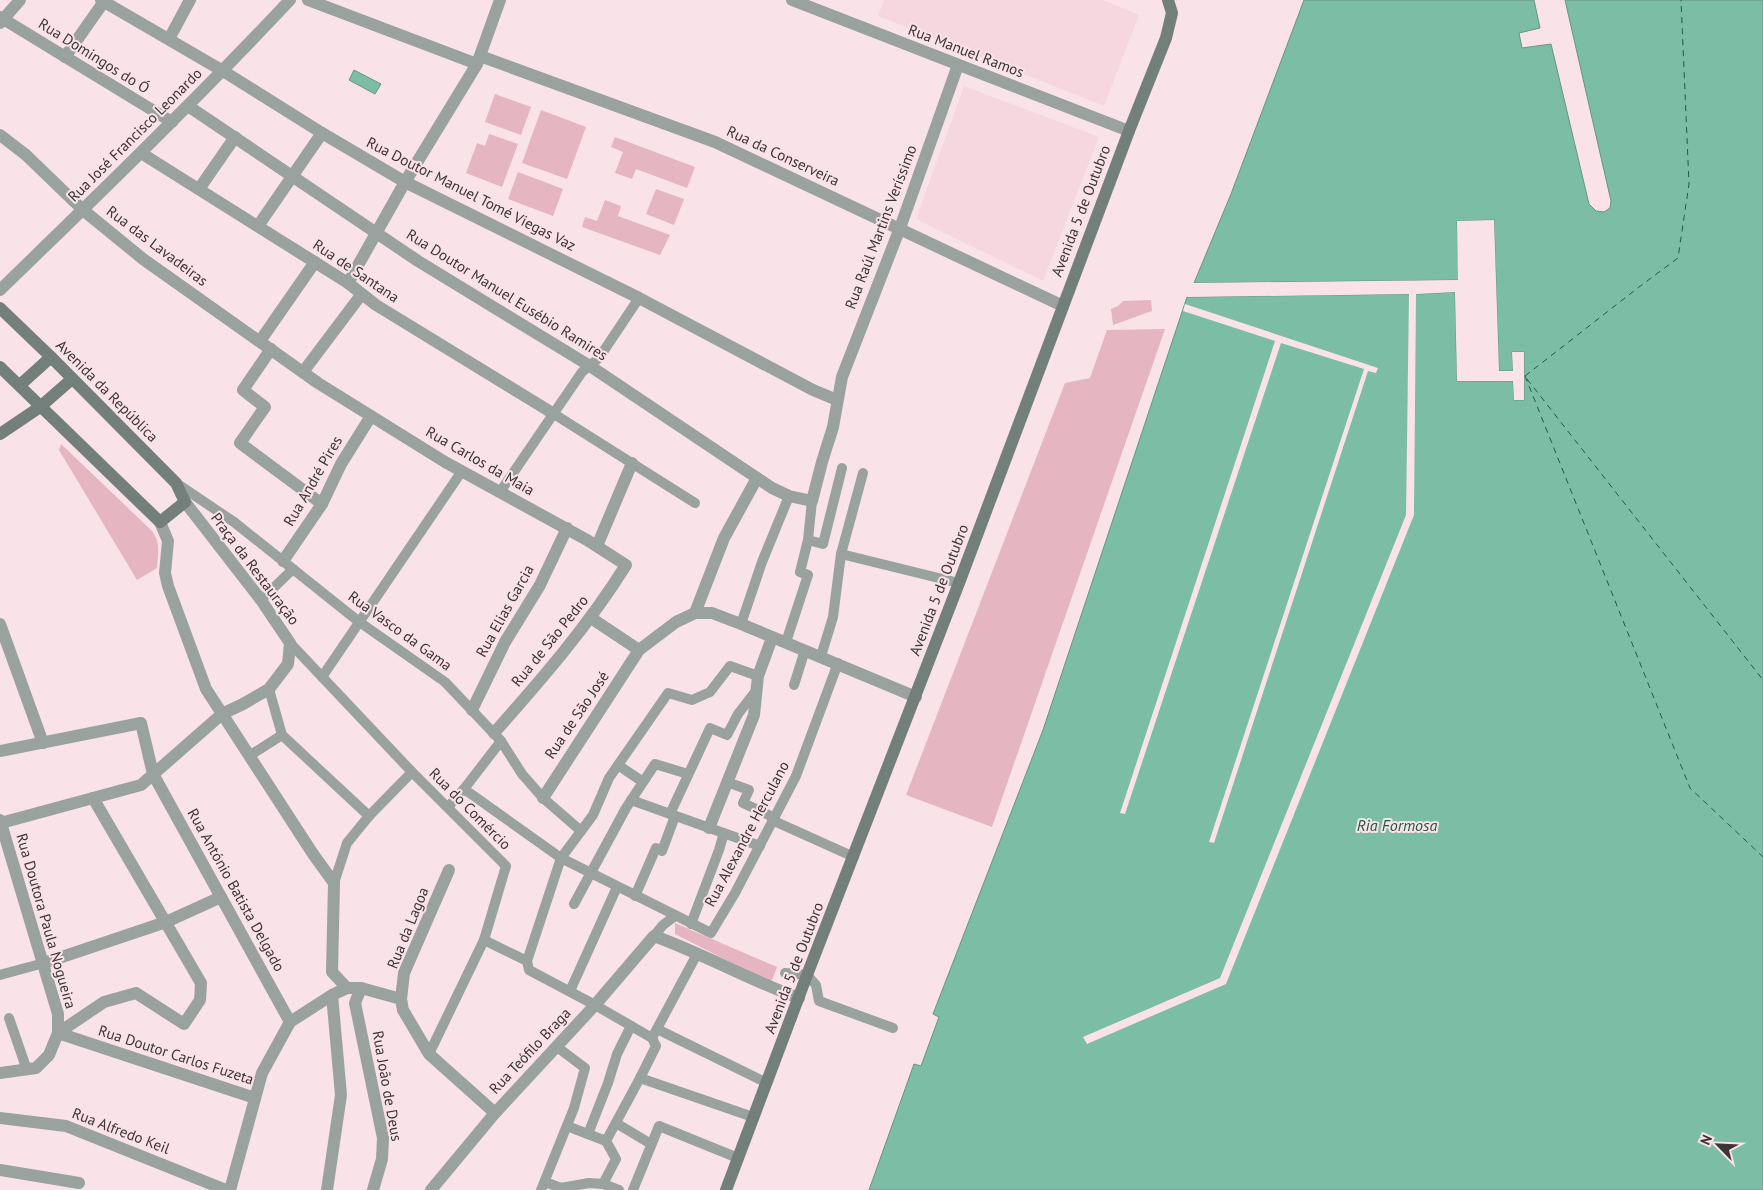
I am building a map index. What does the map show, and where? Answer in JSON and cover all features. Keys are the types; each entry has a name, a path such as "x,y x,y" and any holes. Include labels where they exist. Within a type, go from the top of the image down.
{"main road":[{"name":"Avenida 5 de Outubro","path":"726,1190 807,975 960,583 1129,131 1166,38 1172,13 1168,0"},
{"name":"Avenida da República","path":"0,308 176,483 184,502"},
{"path":"20,385 51,357"},
{"path":"0,366 160,522 184,502"},
{"path":"0,434 40,407 72,379"}],"street":[{"path":"1,19 20,0"},
{"path":"169,39 190,0"},
{"name":"Rua José Francisco Leonardo","path":"0,290 223,71 290,0"},
{"name":"Rua da Conserveira","path":"308,0 715,142 1063,306"},
{"path":"348,283 405,182 478,60 500,0"},
{"name":"Rua Manuel Ramos","path":"792,0 1129,131"},
{"path":"65,56 103,1"},
{"name":"Rua Doutor Manuel Tomé Viegas Vaz","path":"103,1 223,71 405,182 639,298 813,390 837,400"},
{"name":"Rua Domingos do Ó","path":"1,19 172,122"},
{"name":"Rua Raúl Martins Veríssimo","path":"812,501 833,427 842,377 900,228 958,65"},
{"name":"Rua Doutor Manuel Eusébio Ramires","path":"188,106 418,260 590,366 757,478 789,496 812,501"},
{"path":"258,226 322,133"},
{"name":"Rua das Lavadeiras","path":"0,135 26,155 83,210 144,259 318,383"},
{"path":"199,189 235,137"},
{"name":"Rua de Santana","path":"141,153 554,414"},
{"path":"260,341 316,262"},
{"path":"303,372 362,294"},
{"path":"500,492 582,372 599,358 639,298"},
{"path":"271,349 243,390 265,407 240,443 322,504"},
{"name":"Rua Carlos da Maia","path":"318,383 462,471 567,528 626,565"},
{"path":"554,414 695,503"},
{"name":"Rua André Pires","path":"288,565 342,464 371,416"},
{"path":"597,546 632,462"},
{"path":"808,540 823,544 842,468"},
{"path":"322,677 358,621 462,471"},
{"path":"821,656 834,617 841,554 863,474"},
{"path":"757,478 724,538 695,614 712,613 821,656 916,697"},
{"name":"Rua Vasco da Gama","path":"176,483 234,522 358,621 445,682 498,737 522,774 543,798 581,831"},
{"path":"741,624 762,562 789,496"},
{"path":"786,642 808,575 800,572 808,540 812,501"},
{"name":"Praça da Restauração","path":"0,821 141,785 222,714 269,689 288,664 290,643 261,600 184,502"},
{"path":"160,522 168,541 165,573 168,586 206,689 334,883"},
{"name":"Rua Elias Garcia","path":"472,710 505,642 540,584 567,528"},
{"path":"841,554 960,583"},
{"path":"261,600 288,565"},
{"name":"Rua de São Pedro","path":"498,737 591,618 626,565"},
{"name":"Rua de São José","path":"543,798 639,650 676,622 695,614"},
{"path":"591,618 639,650"},
{"path":"0,624 43,743 0,751"},
{"path":"709,828 754,714 758,676 772,638"},
{"name":"Rua do Comércio","path":"290,643 412,772 506,866 484,940"},
{"path":"794,685 805,650"},
{"name":"Rua Alexandre Herculano","path":"691,924 710,933 735,893 796,776 838,663"},
{"path":"758,676 730,666 710,692 692,700 668,693 609,778 593,815 561,858 527,961 529,970 631,1026 655,1034 767,1083"},
{"path":"269,689 282,735 369,816"},
{"path":"635,896 656,848 662,851 672,815 688,774 710,728 727,735 738,714 755,692"},
{"name":"Rua António Batista Delgado","path":"43,743 141,723 153,774 290,1022"},
{"path":"250,756 282,735"},
{"path":"448,807 464,789 498,737"},
{"path":"574,904 631,800 655,764 688,774"},
{"path":"618,765 643,782"},
{"path":"347,988 332,972 334,883 347,843 369,816 412,772"},
{"path":"727,782 748,790 744,803 854,857"},
{"path":"464,789 561,858 691,924 720,850 724,833"},
{"path":"0,1073 36,1068 49,1055 58,1033 104,1002 136,993 184,1024 200,1000 201,983 93,798"},
{"path":"631,800 760,846"},
{"name":"Rua Doutora Paula Nogueira","path":"0,821 58,1014 58,1033"},
{"name":"Rua da Lagoa","path":"402,999 404,973 449,870"},
{"path":"570,991 617,887"},
{"path":"0,975 44,963 166,922 221,897"},
{"path":"675,916 654,936 799,998"},
{"name":"Rua Teófilo Braga","path":"430,1190 494,1113 595,1005 654,936"},
{"path":"429,1054 484,940 527,961"},
{"path":"606,1141 656,1046 655,1034 698,954"},
{"path":"785,973 807,975 816,985 819,1001 893,1028"},
{"path":"228,1190 262,1073 290,1022 332,995 347,988 362,988 402,999 403,1010 429,1054 494,1113"},
{"name":"Rua João de Deus","path":"362,988 355,1003 383,1138 382,1159 373,1190"},
{"path":"327,1190 341,1094 332,995"},
{"path":"9,1018 27,1070"},
{"path":"588,1134 617,1054 631,1026"},
{"name":"Rua Doutor Carlos Fuzeta","path":"58,1033 255,1098"},
{"path":"557,1047 585,1068 574,1108 543,1186 561,1188 589,1183 604,1184 619,1190"},
{"path":"640,1078 753,1117"},
{"name":"Rua Alfredo Keil","path":"0,1118 66,1126 228,1190"},
{"path":"616,1122 651,1144"},
{"path":"567,1126 606,1141 616,1159 604,1184"},
{"path":"633,1190 659,1126 738,1158"},
{"path":"0,1170 79,1183"}],"shaded area":[{"path":"884,0 1103,0 1139,15 1104,106 878,16"},
{"path":"964,86 1099,137 1043,281 916,219"},
{"path":"495,94 531,107 521,135 485,122"},
{"path":"541,110 586,127 567,179 522,163"},
{"path":"489,134 518,144 502,187 466,173 477,143 485,146"},
{"path":"615,137 695,167 687,188 636,169 632,179 615,173 623,152 611,147"},
{"path":"518,172 563,189 553,216 508,199"},
{"path":"656,189 684,199 674,225 646,214"},
{"path":"605,200 621,206 618,216 670,235 660,255 582,227 585,217 597,221"},
{"path":"1151,300 1152,311 1113,325 1111,309 1123,301"},
{"path":"1165,329 992,827 906,795 1065,383 1090,378 1107,330"},
{"path":"61,444 152,531 158,544 157,568 137,580 59,450"},
{"path":"675,923 777,967 771,983 675,934"}],"water":[{"name":"Ria Formosa","path":"1304,0 1534,0 1540,28 1519,33 1522,48 1551,44 1589,204 1596,211 1604,212 1610,208 1611,201 1565,0 1763,0 1763,1190 869,1190 914,1064 921,1066 939,1017 933,1014 1043,730 1187,297 1455,292 1457,381 1513,381 1514,400 1524,400 1524,352 1512,352 1513,371 1499,371 1494,220 1457,221 1459,280 1194,283 1231,194"},
{"path":"354,70 381,84 375,94 349,80"}],"pier":[{"path":"1494,220 1499,371 1513,371 1512,352 1524,352 1524,400 1514,400 1513,381 1457,381 1455,292 1416,294 1414,515 1226,984 1087,1044 1083,1037 1220,978 1406,515 1409,294 1187,297 1189,295 1456,289 1459,378 1514,379 1516,397 1522,397 1522,354 1515,355 1514,373 1499,374 1497,372 1492,223 1460,223 1461,280 1459,283 1194,286 1194,283 1458,280 1457,221"},
{"path":"1185,304 1378,368 1376,373 1368,371 1214,843 1209,842 1364,369 1281,343 1125,814 1120,813 1275,341 1183,311"}],"ferry route":[{"path":"1525,376 1678,258 1689,184 1681,0"},
{"path":"1525,376 1690,788 1763,857"},
{"path":"1527,379 1763,680"}]}
